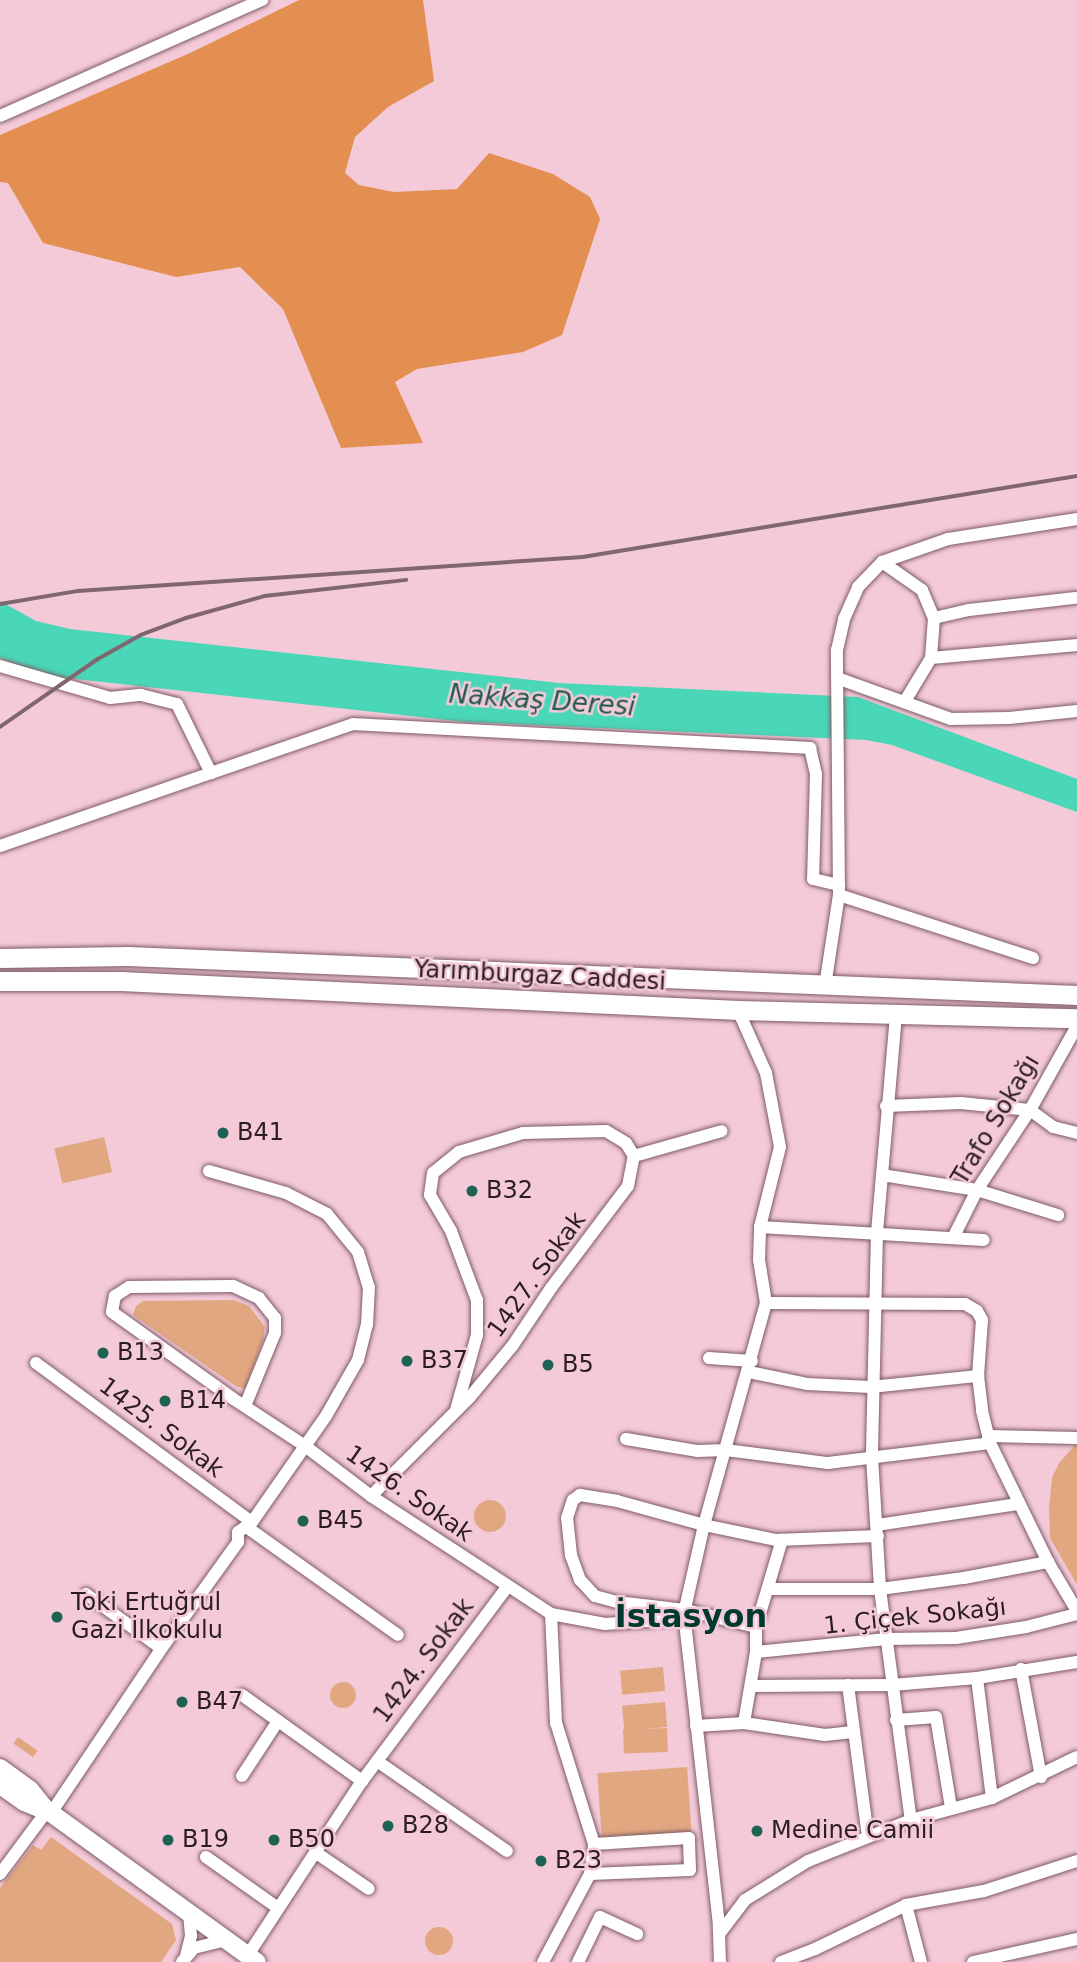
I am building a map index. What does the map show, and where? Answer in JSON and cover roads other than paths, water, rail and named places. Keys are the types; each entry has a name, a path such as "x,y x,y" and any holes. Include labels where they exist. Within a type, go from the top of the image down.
{"main road":[{"name":"Yarımburgaz Caddesi","path":"0,958 128,956 1077,995"},
{"name":"Yarımburgaz Caddesi","path":"0,981 121,981 738,1010 1077,1018"},
{"path":"896,1015 898,989"},
{"path":"0,1768 30,1790 49,1812 253,1958"},
{"path":"0,1785 24,1802 49,1812"}],"street":[{"path":"0,116 262,0"},
{"path":"825,986 839,890 837,650 844,619 858,587 882,562 948,539 1077,519"},
{"path":"882,562 922,590 934,618 932,658 905,701"},
{"path":"934,618 969,610 1075,598"},
{"path":"932,658 1077,645"},
{"path":"0,666 110,698 141,695 177,704 211,773"},
{"path":"836,678 951,719 1009,718 1077,711"},
{"path":"0,846 353,724 810,748 816,774 813,879 1033,958"},
{"path":"720,1962 720,1933 680,1614 766,1303 759,1260 760,1227 780,1147 766,1073 738,1010"},
{"path":"896,1015 886,1106 873,1305 872,1458 880,1589 911,1820"},
{"name":"Trafo Sokağı","path":"953,1238 977,1190 1030,1111 1077,1026"},
{"path":"886,1106 961,1103 1030,1111 1053,1127 1077,1133"},
{"name":"1427. Sokak","path":"371,1496 456,1410 513,1345 551,1288 628,1186 634,1156 626,1143 607,1131 523,1133 459,1152 433,1173 430,1195 451,1231 477,1300 477,1335 456,1410"},
{"path":"634,1156 722,1131"},
{"path":"0,1874 49,1812 161,1648 238,1542 247,1539 250,1525 305,1446 358,1360 367,1324 369,1287 358,1252 327,1214 286,1193 209,1171"},
{"path":"882,1175 977,1190 1058,1215"},
{"path":"760,1227 984,1240"},
{"name":"1426. Sokak","path":"245,1406 275,1333 275,1318 259,1298 233,1286 129,1287 115,1296 112,1312 245,1406 305,1446 371,1496 551,1614 605,1624 680,1614"},
{"path":"766,1303 965,1304 977,1311 982,1320 978,1376 989,1440 1018,1504 1077,1612"},
{"path":"709,1358 807,1384 871,1387 978,1376"},
{"name":"1425. Sokak","path":"36,1363 398,1635"},
{"path":"626,1439 698,1451 726,1450 800,1462 828,1463 989,1440 1077,1438"},
{"path":"756,1627 595,1596 580,1580 572,1555 567,1518 573,1500 580,1495 617,1501 704,1525 782,1540 877,1531 1018,1504"},
{"path":"744,1723 756,1653 756,1627 782,1540"},
{"path":"768,1589 880,1589 964,1578 1048,1562"},
{"name":"1424. Sokak","path":"253,1958 267,1925 362,1781 507,1587"},
{"path":"86,1594 161,1648"},
{"name":"1. Çiçek Sokağı","path":"756,1653 886,1639 956,1638 1026,1627 1077,1612"},
{"path":"543,1962 590,1874 594,1844 556,1723 551,1614"},
{"path":"751,1686 892,1685 977,1678 1077,1661"},
{"path":"1021,1669 1041,1777"},
{"path":"977,1678 992,1798"},
{"path":"848,1685 868,1837"},
{"path":"242,1695 362,1781"},
{"path":"896,1720 936,1717 951,1808"},
{"path":"242,1776 278,1721"},
{"path":"696,1726 744,1723 825,1735 853,1732"},
{"path":"720,1933 745,1900 820,1855 911,1820 992,1798 1041,1777 1077,1757"},
{"name":"1424. Sokak","path":"377,1761 508,1851"},
{"path":"590,1874 690,1870 689,1838 594,1844"},
{"path":"314,1852 369,1889"},
{"path":"206,1857 278,1908"},
{"path":"781,1962 815,1949 906,1905 984,1891 1077,1861"},
{"path":"906,1905 921,1962"},
{"path":"184,1959 191,1936 189,1914"},
{"path":"578,1962 600,1917 637,1934"},
{"path":"974,1962 1077,1939"},
{"path":"184,1959 203,1944 226,1940"}],"water":[{"name":"Nakkaş Deresi","path":"0,601 36,621 70,629 559,683 858,697 1077,779 1077,812 892,745 866,740 465,722 48,676 0,658"}],"railway":[{"path":"0,604 78,591 583,557 1077,476"},
{"path":"0,727 98,659 141,635 186,618 265,596 406,580"}],"place":[{"name":"B41","path":"223,1133"},
{"name":"B32","path":"472,1191"},
{"name":"B13","path":"103,1353"},
{"name":"B37","path":"407,1361"},
{"name":"B5","path":"548,1365"},
{"name":"B14","path":"165,1401"},
{"name":"B45","path":"303,1521"},
{"name":"Toki Ertuğrul Gazi İlkokulu","path":"57,1617"},
{"name":"B47","path":"182,1702"},
{"name":"B28","path":"388,1826"},
{"name":"Medine Camii","path":"757,1831"},
{"name":"B19","path":"168,1840"},
{"name":"B50","path":"274,1840"},
{"name":"B23","path":"541,1861"}],"district":[{"name":"İstasyon","path":"691,1616"}]}
